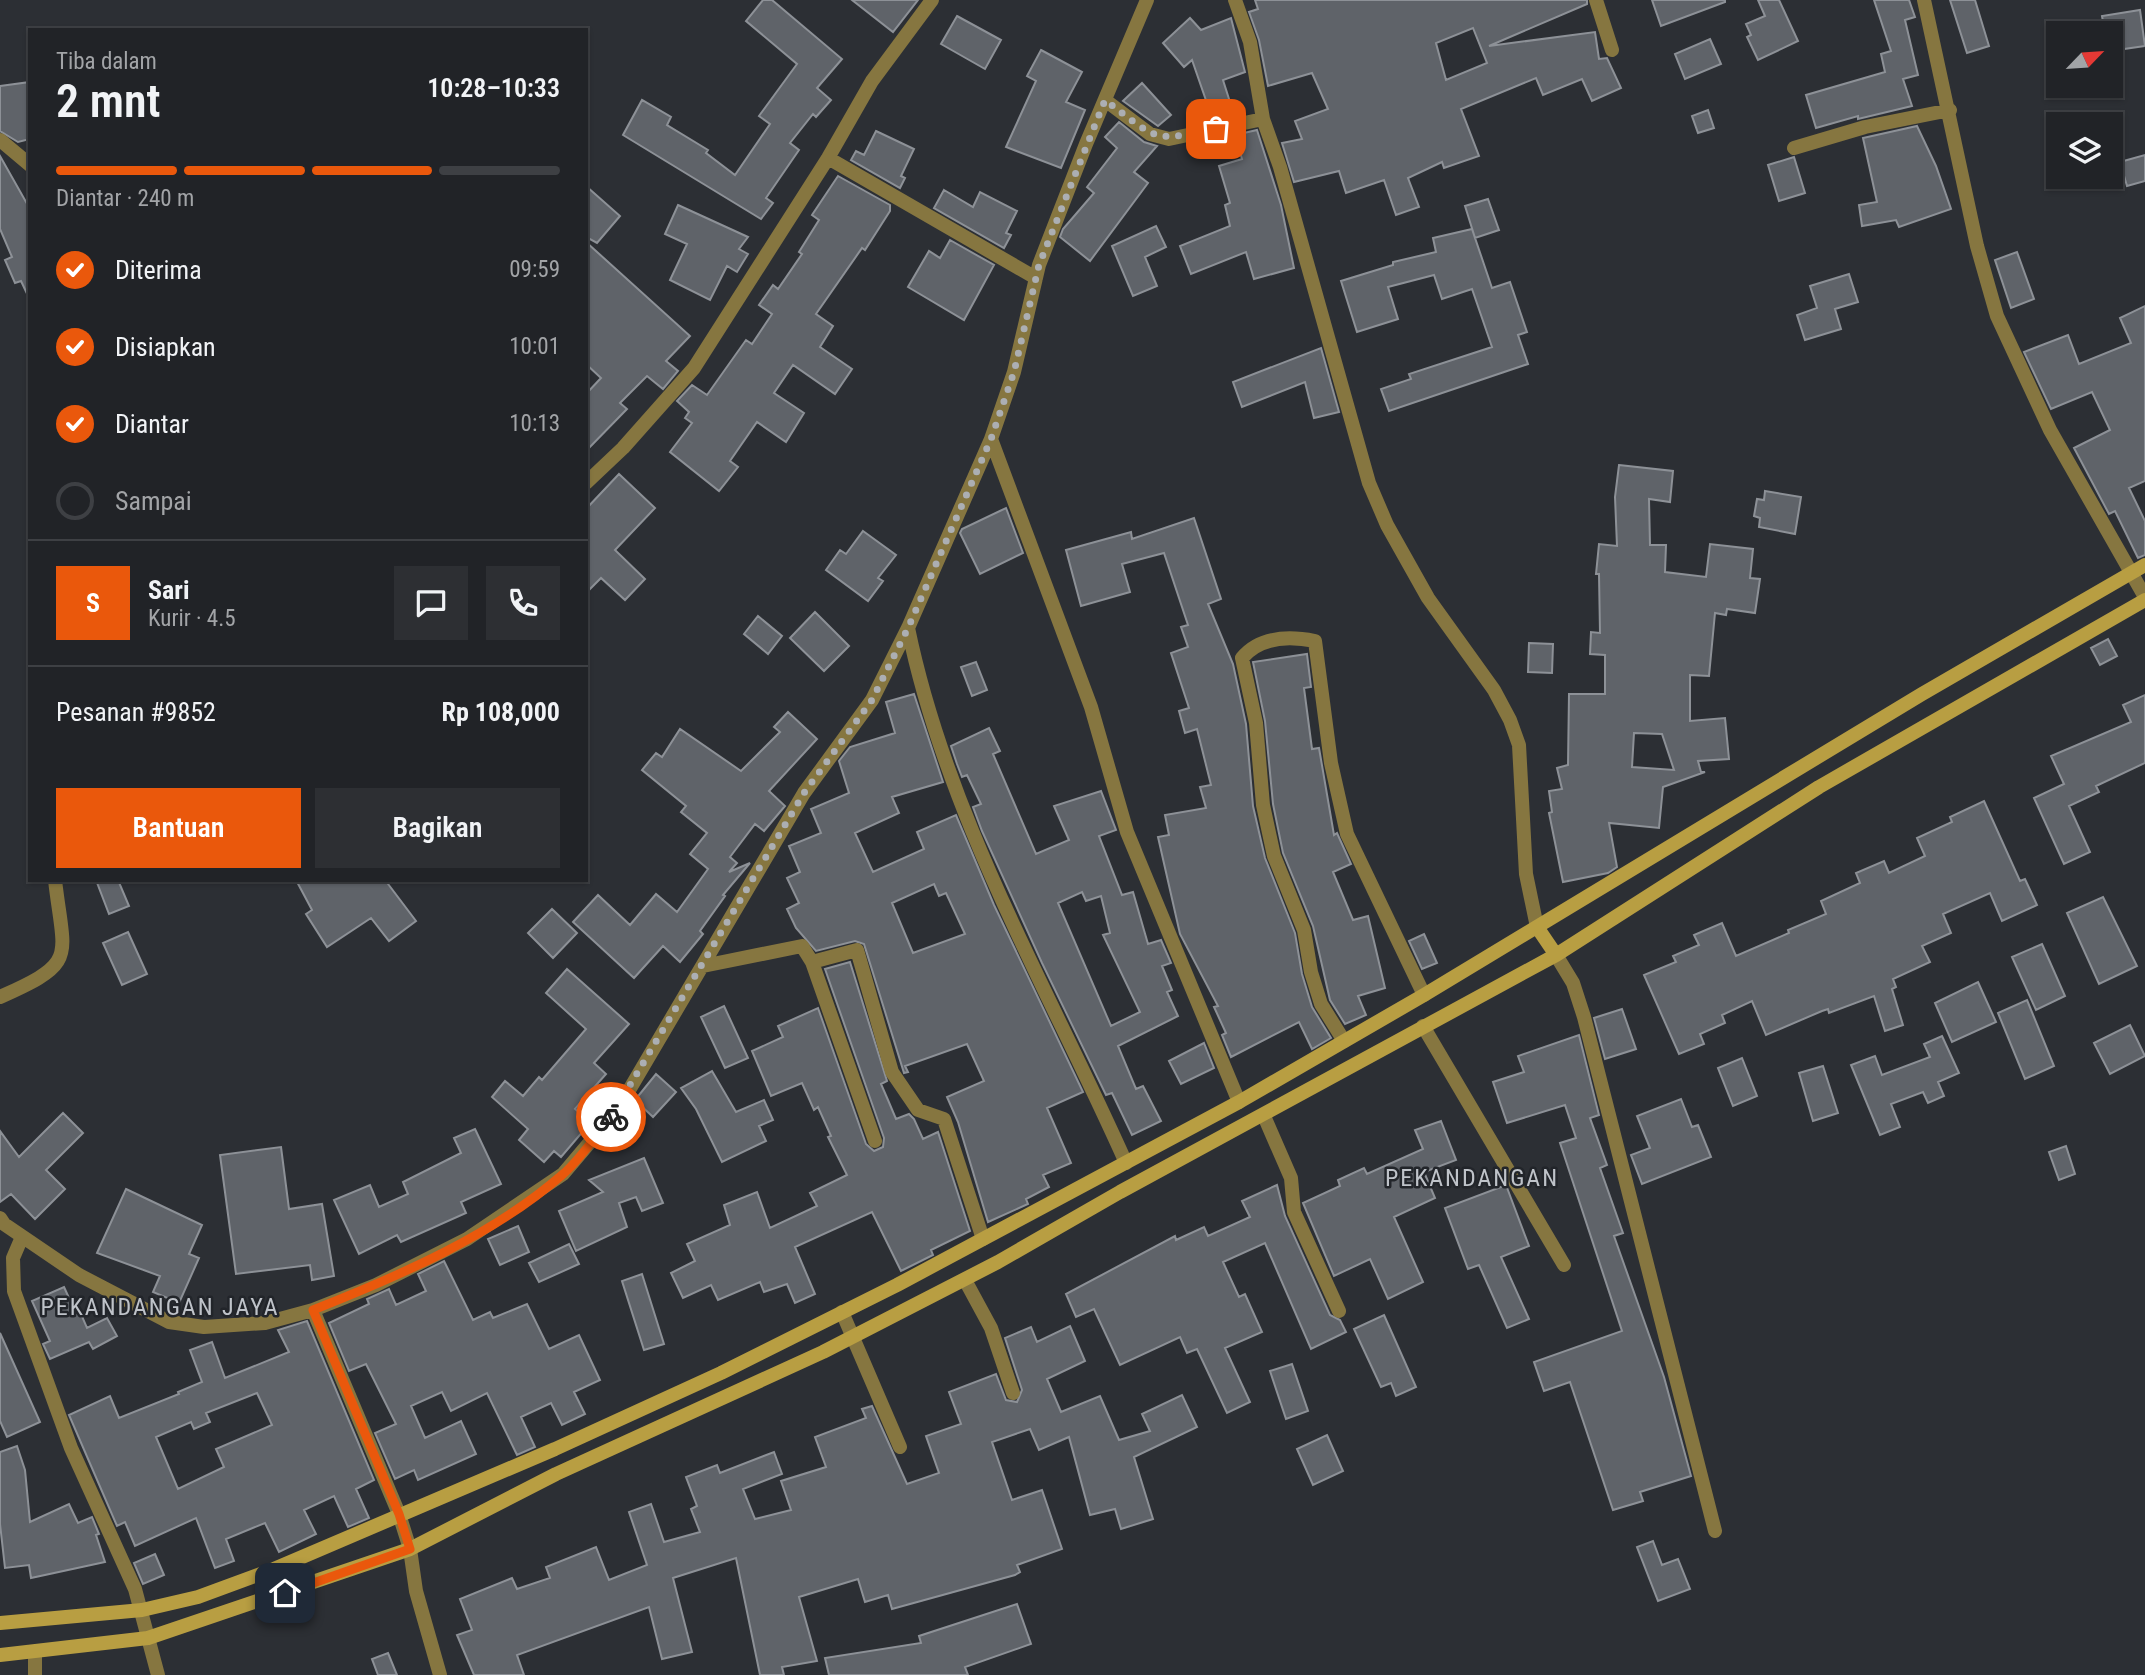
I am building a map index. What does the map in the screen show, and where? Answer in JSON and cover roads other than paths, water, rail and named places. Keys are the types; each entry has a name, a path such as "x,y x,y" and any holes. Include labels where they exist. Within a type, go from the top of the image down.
{"main road":[{"path":"0,1623 139,1600 198,1597 555,1449 721,1373 1126,1163 1236,1097 1344,1041 1922,694 2145,565"},
{"path":"0,1655 148,1638 410,1549 564,1471 968,1286 1120,1192 1266,1119 1423,1027 1556,955 1819,787 2145,598"},
{"path":"1537,927 1556,955"},
{"path":"555,1449 564,1471"}],"street":[{"path":"588,481 623,448 694,368 828,158 872,80 932,0"},
{"path":"1,1222 79,1275 169,1322 204,1327 265,1323 313,1310 376,1284 467,1239 563,1174 618,1109 804,793 872,700 908,628 991,439 1014,372 1036,278 1147,0"},
{"path":"1235,0 1250,42 1263,119 1280,167 1368,483 1387,524 1428,598 1494,690 1510,720 1518,746 1526,874 1537,927"},
{"path":"1595,0 1612,50"},
{"path":"1924,0 1950,110 1977,246 1997,316 2050,430 2145,598"},
{"path":"1105,100 1150,134 1169,139 1263,119"},
{"path":"1794,148 1853,130 1950,110"},
{"path":"0,140 28,163"},
{"path":"828,158 1036,278"},
{"path":"991,439 1091,707 1127,832 1190,991 1236,1097"},
{"path":"908,628 918,674 954,785 1011,920 1126,1163"},
{"path":"1344,1041 1321,1004 1311,972 1304,930 1274,856 1264,806 1256,723 1242,658 1252,646 1291,637 1315,641 1331,762 1347,834 1424,995"},
{"path":"0,997 46,976 56,967 64,940 55,882"},
{"path":"703,966 802,946 812,962 875,1141"},
{"path":"812,962 857,950 892,1072 918,1110 944,1119 983,1239"},
{"path":"1556,955 1573,984 1584,1017 1715,1531"},
{"path":"1423,1027 1564,1265"},
{"path":"1266,1119 1292,1178 1294,1212 1339,1311"},
{"path":"22,1237 13,1258 14,1291 71,1448 139,1600 158,1675"},
{"path":"968,1286 991,1328 1013,1393"},
{"path":"313,1310 399,1514 410,1549 416,1591 430,1631 440,1675"},
{"path":"842,1312 900,1447"},
{"path":"35,1652 36,1675"}],"district":[{"name":"PEKANDANGAN","path":"1472,1178"},
{"name":"PEKANDANGAN JAYA","path":"160,1307"}]}
